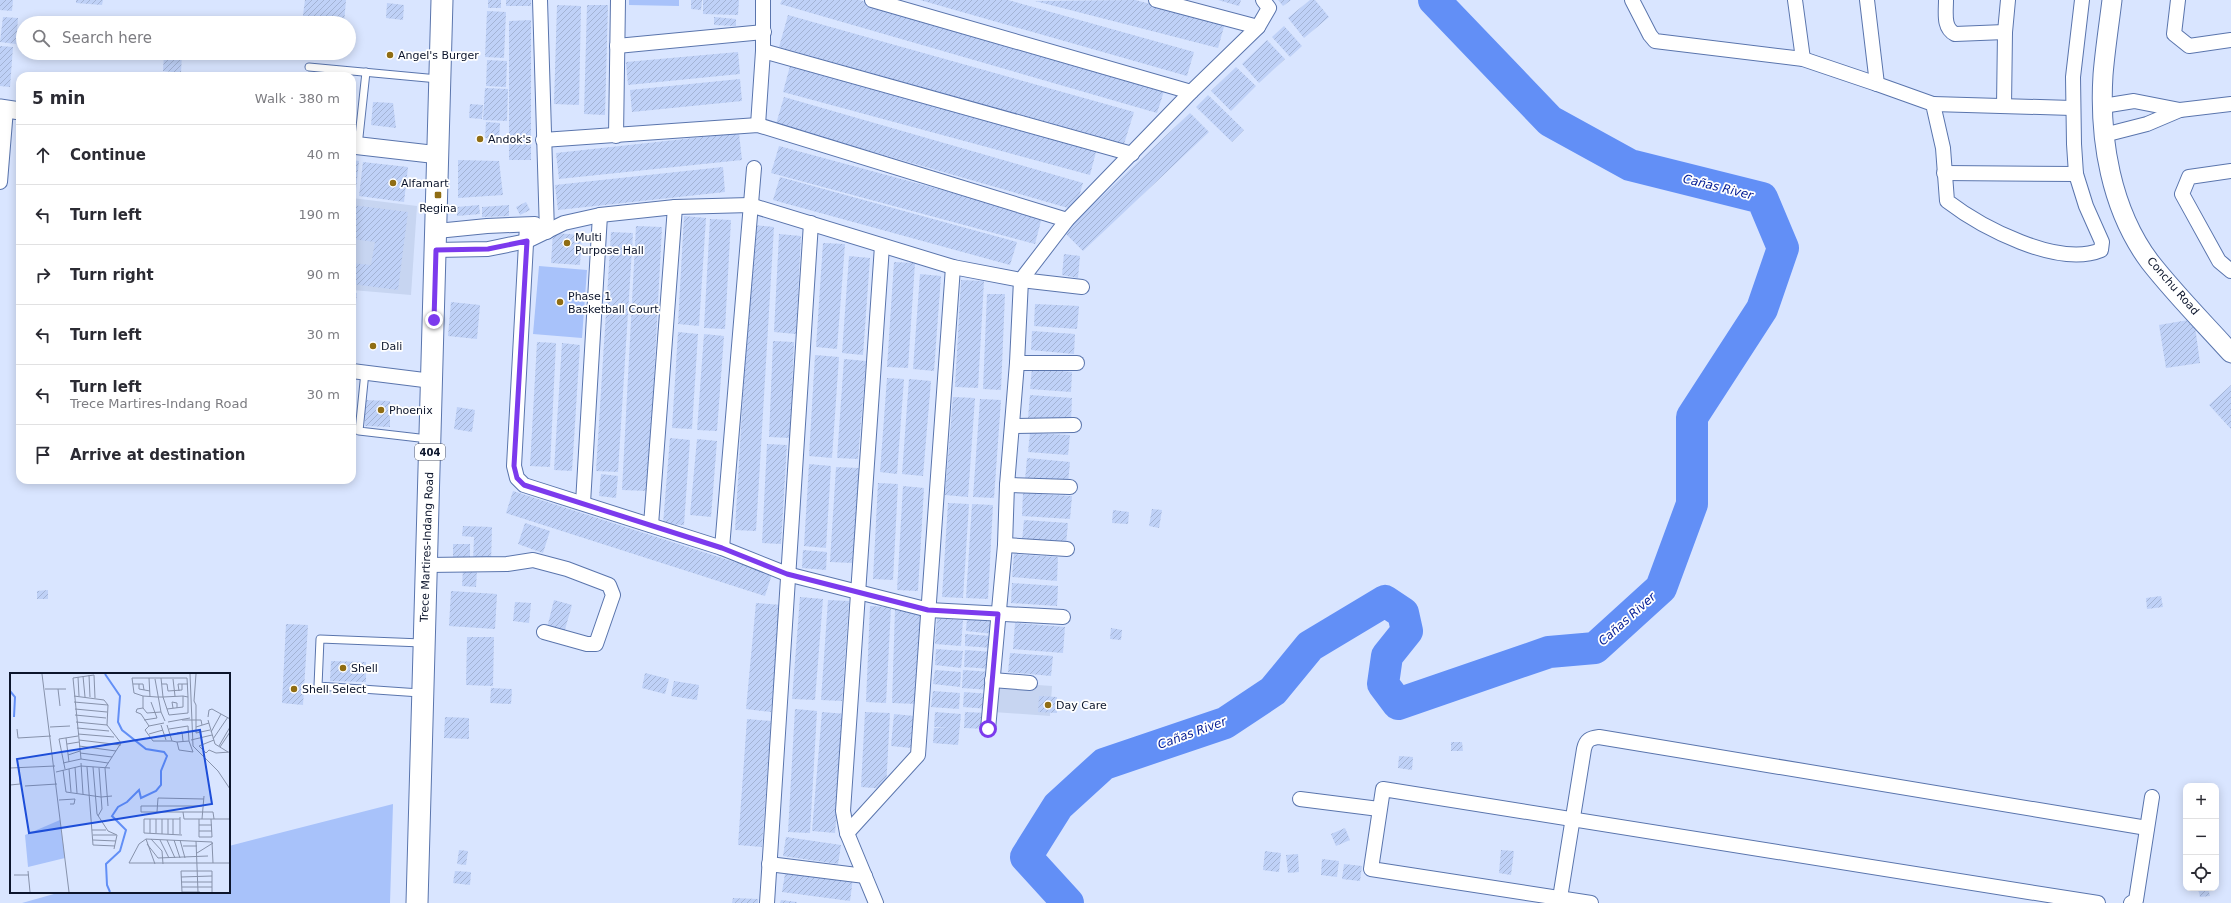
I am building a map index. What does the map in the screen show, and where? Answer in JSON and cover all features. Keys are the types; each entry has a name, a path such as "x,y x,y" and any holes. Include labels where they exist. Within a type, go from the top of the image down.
{"main road":[{"name":"Trece Martires-Indang Road","path":"417,903 439,155 442,0"},
{"name":"Conchu Road","path":"2112,0 2103,75 2104,134 2112,182 2129,227 2150,262 2231,353"}],"street":[{"path":"540,0 543,140 547,228"},
{"path":"616,136 618,0"},
{"path":"758,125 764,32 763,0"},
{"path":"872,0 1191,92"},
{"path":"1156,0 1258,27"},
{"path":"988,729 1005,546 1007,485 1017,363 1021,280 1067,220 1191,92 1258,27 1269,8 1263,0"},
{"path":"1632,0 1650,35 1655,41 1803,59 1933,104 2072,108"},
{"path":"1795,0 1803,59"},
{"path":"1867,0 1877,84"},
{"path":"1946,0 1947,28 1950,32 1955,34 2005,32"},
{"path":"2004,106 2005,32 2008,0"},
{"path":"1933,104 1943,148 1947,201 2005,235 2030,246 2056,253 2093,253 2100,250 2102,242 2086,206 2076,174 2072,108 2072,77 2082,0"},
{"path":"2178,0 2174,34 2189,46 2231,40"},
{"path":"617,46 764,32"},
{"path":"763,51 1132,154"},
{"path":"2103,106 2134,101 2180,110"},
{"path":"2104,134 2147,124 2180,110 2231,104"},
{"path":"0,182 9,109"},
{"path":"543,140 758,125 1067,220"},
{"path":"356,146 439,155"},
{"path":"722,548 754,168"},
{"path":"2231,171 2189,177 2182,194 2218,261 2231,271"},
{"path":"1944,173 2076,174"},
{"path":"436,241 488,249 527,241 547,228 600,215 675,207 750,205 953,267 1021,280 1082,287"},
{"path":"651,525 675,207"},
{"path":"583,503 600,215"},
{"path":"767,903 787,574 811,223"},
{"path":"436,241 487,226 527,224 547,228"},
{"path":"527,224 514,466 517,478 524,485 722,548 787,574 928,610 1063,617"},
{"path":"876,903 847,833 843,811 882,246"},
{"path":"847,833 918,755 953,267"},
{"path":"1017,363 1077,363"},
{"path":"359,372 432,381"},
{"path":"1012,426 1074,425"},
{"path":"1007,485 1070,487"},
{"path":"1005,546 1067,549"},
{"path":"427,564 507,564 533,560 567,569 609,585 612,589 613,595 596,644 592,645 544,632"},
{"path":"992,680 1030,683"},
{"path":"1560,898 1571,819 1586,742 1591,738 1600,737 2147,828"},
{"path":"1591,903 1371,869 1383,789 2098,903"},
{"path":"2131,903 2136,900 2152,797"},
{"path":"1300,799 1380,809"},
{"path":"769,864 865,876"}],"lane":[{"path":"309,67 441,79"},
{"path":"356,139 366,72"},
{"path":"359,372 359,431 430,439"},
{"path":"423,693 318,686 320,639 424,643"}],"shaded area":[{"path":"629,0 679,0 679,6 629,5"},
{"path":"356,198 417,206 411,295 356,290"},
{"name":"Phase 1 Basketball Court","path":"539,266 587,270 582,338 533,334"},
{"path":"995,682 1052,686 1050,716 993,712"},
{"path":"393,804 390,903 22,903 57,893 230,893 230,846"}],"building":[{"path":"0,0 13,0 12,11 0,10"},
{"path":"76,0 103,0 102,5 76,3"},
{"path":"305,0 346,0 345,16 303,16"},
{"path":"488,0 501,0 501,8 488,8"},
{"path":"506,0 531,0 531,6 506,6"},
{"path":"691,0 702,0 701,10 691,9"},
{"path":"703,0 739,0 738,15 703,14"},
{"path":"782,0 859,0 1165,88 1157,113 780,4"},
{"path":"920,0 1008,0 1194,52 1187,76"},
{"path":"1135,0 1225,23 1218,48 1035,1"},
{"path":"1218,0 1241,0 1239,6"},
{"path":"1278,0 1291,0 1283,6"},
{"path":"1310,0 1315,0 1329,17 1304,38 1288,18"},
{"path":"387,3 404,5 403,20 386,18"},
{"path":"557,5 581,6 579,105 554,104"},
{"path":"587,5 608,5 605,115 584,114"},
{"path":"487,11 506,12 504,58 485,57"},
{"path":"788,15 1134,112 1124,144 779,47"},
{"path":"3,17 16,18 16,44 0,42"},
{"path":"714,17 736,19 736,26 714,25"},
{"path":"531,20 531,160 509,160 509,21"},
{"path":"1284,26 1302,46 1290,57 1272,37"},
{"path":"1267,40 1285,59 1259,83 1242,64"},
{"path":"0,46 13,47 10,87 0,86"},
{"path":"738,52 740,74 628,85 626,62"},
{"path":"164,60 182,60 181,72 163,71"},
{"path":"487,60 507,61 506,87 486,86"},
{"path":"790,66 1097,148 1090,175 783,92"},
{"path":"1236,67 1256,86 1231,111 1211,91"},
{"path":"740,79 742,101 632,112 630,90"},
{"path":"485,88 508,89 507,121 483,120"},
{"path":"1208,95 1244,130 1232,142 1196,107"},
{"path":"784,97 1083,183 1075,210 776,124"},
{"path":"373,102 393,103 396,128 371,125"},
{"path":"470,104 483,105 482,119 469,118"},
{"path":"1190,113 1209,132 1083,251 1064,232"},
{"path":"486,122 500,123 499,139 485,138"},
{"path":"739,133 742,160 559,179 556,153"},
{"path":"779,146 1042,217 1035,244 771,173"},
{"path":"458,160 499,161 503,195 458,198"},
{"path":"356,161 359,161 356,189"},
{"path":"363,162 408,167 404,202 359,196"},
{"path":"723,167 725,192 558,210 555,185"},
{"path":"780,177 1017,242 1010,265 773,200"},
{"path":"526,202 530,210 520,215 516,207"},
{"path":"479,205 480,214 457,216 457,207"},
{"path":"509,205 509,216 482,217 482,207"},
{"path":"356,206 408,212 398,290 356,285 356,263 371,265 375,242 356,240"},
{"path":"684,216 706,218 699,326 678,324"},
{"path":"710,219 731,220 725,329 704,328"},
{"path":"753,225 774,227 756,531 735,530"},
{"path":"636,226 662,227 648,491 622,490"},
{"path":"611,232 633,233 618,472 596,471"},
{"name":"Multi Purpose Hall","path":"553,233 582,235 580,265 551,263"},
{"path":"779,234 801,236 796,334 774,332"},
{"path":"823,243 845,244 837,349 816,347"},
{"path":"1064,254 1080,256 1078,278 1062,275"},
{"path":"849,256 870,258 863,355 842,353"},
{"path":"894,262 915,263 908,368 887,367"},
{"path":"920,274 941,276 934,371 913,369"},
{"path":"961,280 984,281 978,388 955,387"},
{"path":"987,294 1005,294 1001,390 983,389"},
{"path":"451,302 480,305 477,339 448,336"},
{"path":"1035,304 1079,306 1077,329 1034,326"},
{"path":"2194,319 2200,363 2166,368 2159,325"},
{"path":"1032,331 1075,334 1074,354 1031,350"},
{"path":"678,332 698,334 692,429 672,428"},
{"path":"704,334 724,336 717,431 697,430"},
{"path":"773,341 794,342 790,438 769,437"},
{"path":"537,342 556,343 550,467 530,466"},
{"path":"562,343 580,345 572,471 554,470"},
{"path":"815,355 839,357 832,458 809,456"},
{"path":"844,359 866,361 858,459 837,458"},
{"path":"1032,368 1072,372 1071,392 1030,389"},
{"path":"887,378 904,379 897,474 880,472"},
{"path":"909,379 931,381 923,476 902,474"},
{"path":"2231,385 2231,429 2209,405"},
{"path":"1030,395 1072,398 1071,421 1028,418"},
{"path":"953,397 975,398 968,497 945,495"},
{"path":"980,399 1001,400 994,498 973,497"},
{"path":"365,400 390,401 390,427 365,426"},
{"path":"457,407 475,410 472,432 454,429"},
{"path":"1030,433 1070,435 1068,455 1028,452"},
{"path":"670,438 690,440 684,525 663,524"},
{"path":"697,439 717,441 711,517 690,515"},
{"path":"767,444 787,445 781,544 762,543"},
{"path":"1027,458 1070,462 1068,483 1025,480"},
{"path":"809,464 831,466 826,548 804,546"},
{"path":"836,467 859,468 853,563 830,562"},
{"path":"601,474 618,476 616,498 599,496"},
{"path":"878,483 898,484 893,580 873,579"},
{"path":"903,486 924,488 918,591 897,590"},
{"path":"513,491 772,574 765,596 506,513"},
{"path":"1023,493 1072,496 1070,519 1022,516"},
{"path":"948,503 969,504 963,598 942,597"},
{"path":"972,504 993,505 988,599 966,598"},
{"path":"1152,509 1162,510 1159,528 1149,526"},
{"path":"1113,510 1129,512 1128,524 1112,523"},
{"path":"1024,520 1068,523 1066,544 1022,541"},
{"path":"525,523 550,531 543,553 518,544"},
{"path":"463,526 492,527 491,563 473,562 474,537 462,536"},
{"path":"453,544 470,544 470,558 453,558"},
{"path":"803,550 827,552 826,570 802,568"},
{"path":"1014,554 1058,557 1057,581 1012,577"},
{"path":"463,569 477,570 476,587 462,586"},
{"path":"1012,583 1058,586 1057,606 1011,603"},
{"path":"48,590 48,599 37,599 37,591"},
{"path":"451,591 497,594 495,629 449,626"},
{"path":"2161,596 2163,607 2147,609 2146,598"},
{"path":"800,597 823,599 815,700 792,699"},
{"path":"554,600 572,605 564,633 547,628"},
{"path":"828,600 849,601 842,701 821,700"},
{"path":"515,602 531,603 529,623 513,621"},
{"path":"756,603 782,605 771,712 746,709"},
{"path":"870,606 891,607 886,703 866,702"},
{"path":"895,609 921,610 918,704 892,703"},
{"path":"937,618 963,620 961,646 935,644"},
{"path":"967,618 995,620 994,634 966,631"},
{"path":"1015,623 1065,627 1063,653 1013,649"},
{"path":"286,624 308,625 303,705 282,703"},
{"path":"1111,628 1122,630 1121,640 1110,639"},
{"path":"965,634 991,636 991,648 965,646"},
{"path":"467,637 494,637 493,686 466,685"},
{"path":"936,649 963,651 961,668 935,665"},
{"path":"965,650 993,652 992,669 964,667"},
{"path":"1010,653 1053,656 1051,676 1008,672"},
{"path":"331,661 366,662 366,682 330,681"},
{"path":"935,670 961,672 960,687 933,684"},
{"path":"963,670 991,672 990,690 962,688"},
{"path":"645,673 669,679 665,694 642,688"},
{"path":"674,681 699,685 697,700 671,696"},
{"path":"491,688 512,689 511,704 490,703"},
{"path":"933,691 960,693 959,709 931,707"},
{"path":"964,692 990,694 989,709 963,707"},
{"name":"Day Care","path":"1039,696 1057,697 1057,713 1038,712"},
{"path":"795,709 817,711 810,833 788,832"},
{"path":"822,712 846,714 835,833 812,831"},
{"path":"865,712 890,713 886,789 861,787"},
{"path":"935,712 961,714 958,745 933,743 934,728 948,728 934,727"},
{"path":"965,712 987,713 986,729 964,728"},
{"path":"894,714 914,716 911,748 891,746"},
{"path":"445,717 469,718 469,739 444,738"},
{"path":"747,719 771,721 762,847 738,845"},
{"path":"1451,742 1462,742 1463,751 1451,751"},
{"path":"1399,756 1413,757 1412,770 1398,768"},
{"path":"1345,828 1350,840 1336,846 1331,834"},
{"path":"786,837 841,845 838,864 783,856"},
{"path":"459,850 468,851 466,865 457,864"},
{"path":"1501,850 1514,851 1511,875 1499,873"},
{"path":"1265,851 1281,853 1279,872 1263,870"},
{"path":"1298,854 1299,872 1288,873 1286,855"},
{"path":"1322,859 1339,861 1337,877 1321,875"},
{"path":"1344,864 1362,866 1360,881 1342,879"},
{"path":"786,868 853,878 850,901 782,892"},
{"path":"455,871 471,872 470,885 453,883"},
{"path":"2199,891 2209,891 2210,896 2200,897"},
{"path":"733,898 758,899 758,903 732,903"},
{"path":"781,900 797,902 797,903 780,903"}],"waterway":[{"name":"Cañas River","path":"1068,903 1026,857 1058,806 1104,764 1225,723 1273,691 1310,646 1385,601 1403,613 1407,631 1387,656 1383,684 1398,704 1549,652 1595,648 1661,588 1692,504 1692,417 1762,309 1783,248 1762,198 1630,165 1550,121 1434,0"}],"place":[{"name":"Angel's Burger","path":"390,55"},
{"name":"Andok's","path":"480,139"},
{"name":"Alfamart","path":"393,183"},
{"name":"Regina","path":"438,195"},
{"name":"Multi Purpose Hall","path":"567,243"},
{"name":"Phase 1 Basketball Court","path":"560,302"},
{"name":"Dali","path":"373,346"},
{"name":"Phoenix","path":"381,410"},
{"name":"Shell","path":"343,668"},
{"name":"Shell Select","path":"294,689"},
{"name":"Day Care","path":"1048,705"}],"route":[{"path":"434,320 436,250 488,249 527,241 514,466 517,478 524,485 722,548 787,574 928,610 998,614 988,729"}]}
